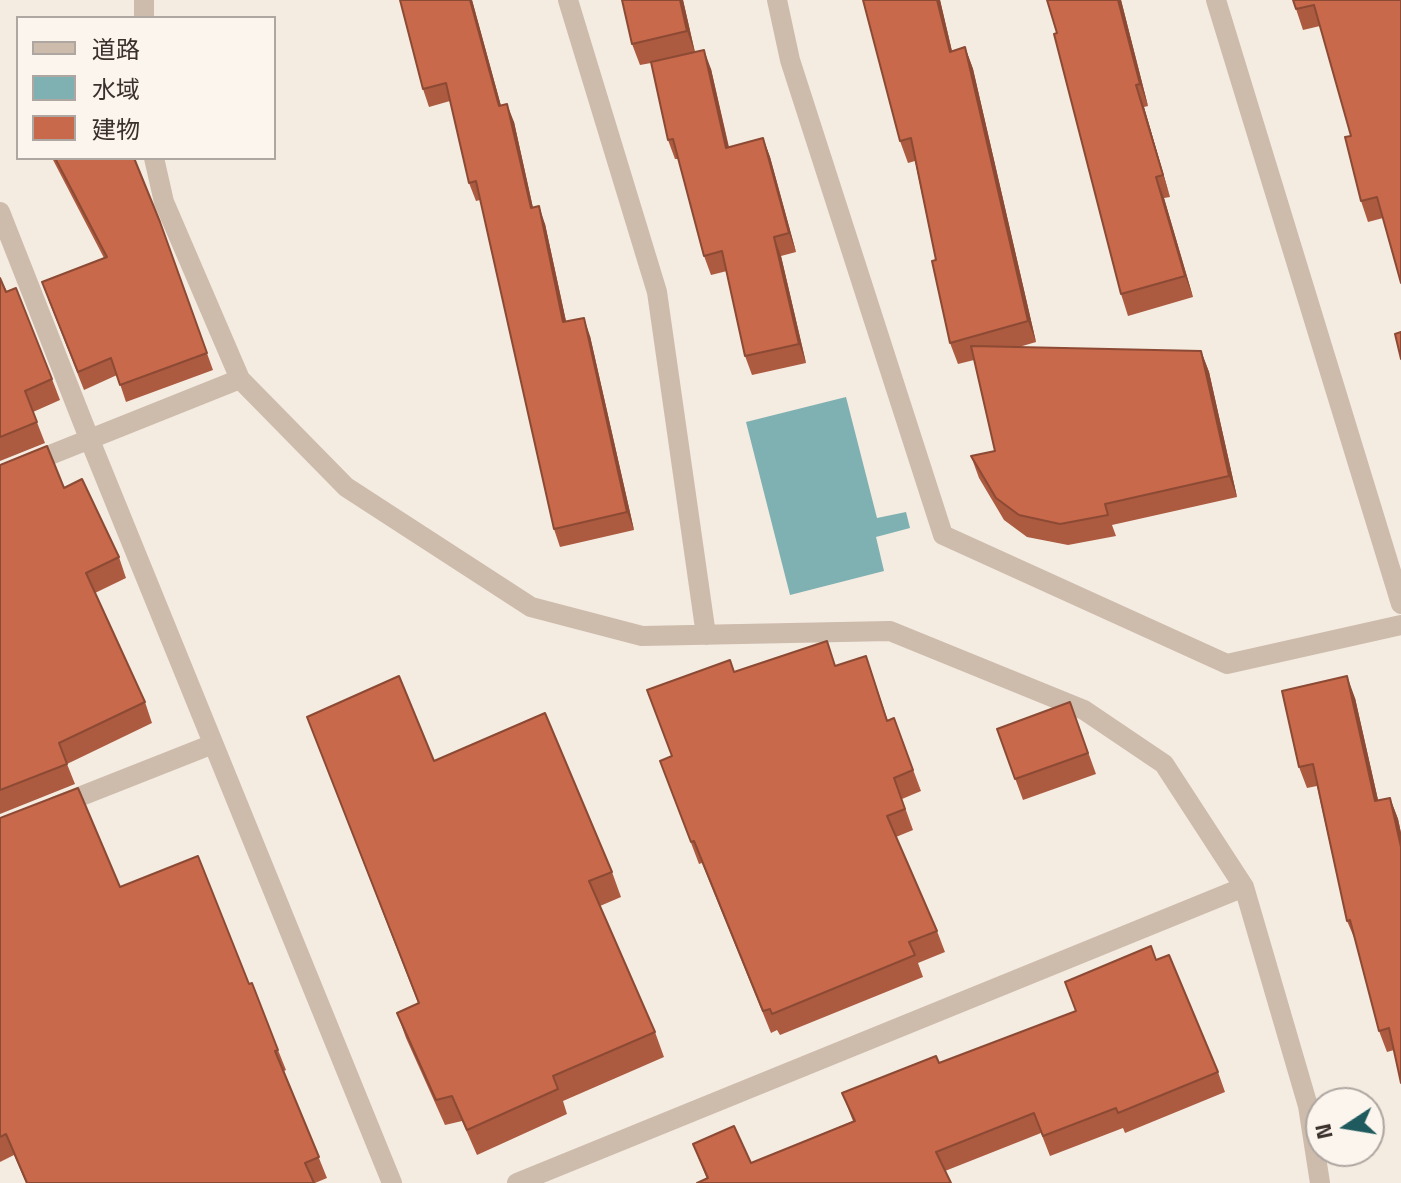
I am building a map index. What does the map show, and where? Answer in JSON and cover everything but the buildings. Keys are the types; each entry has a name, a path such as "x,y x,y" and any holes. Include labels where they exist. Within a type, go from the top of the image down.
{"street":[{"path":"568,0 657,292 706,635"},
{"path":"777,0 790,60 943,535 1227,664 1401,625"},
{"path":"1216,0 1401,604"},
{"path":"154,160 164,202 240,379 346,487 531,607 642,636 890,631 1084,710 1164,764 1244,887 1308,1106 1320,1183"},
{"path":"0,212 9,262 89,438 392,1183"},
{"path":"0,475 240,379"},
{"path":"43,811 213,744"},
{"path":"517,1183 1244,887"}],"water":[{"path":"846,397 877,518 906,512 910,528 876,537 884,571 790,595 746,422"}]}
